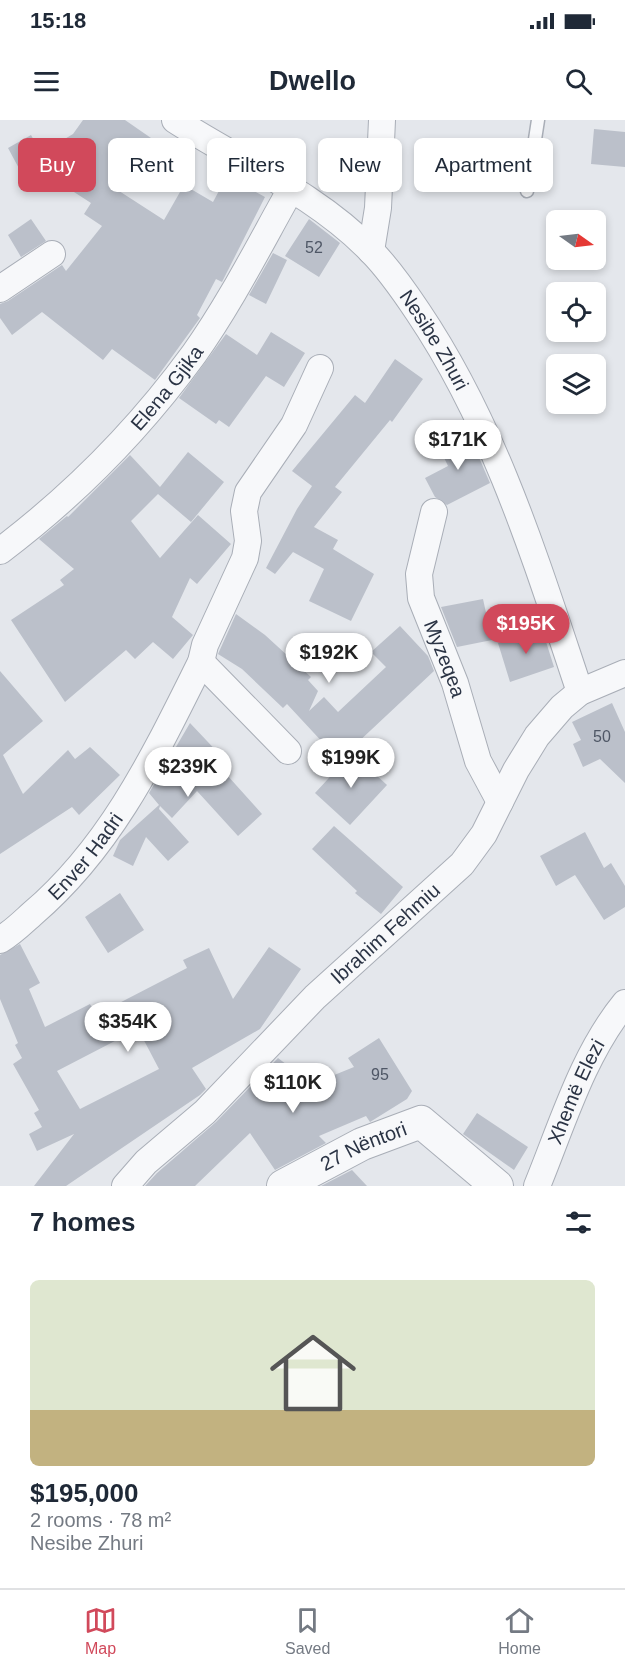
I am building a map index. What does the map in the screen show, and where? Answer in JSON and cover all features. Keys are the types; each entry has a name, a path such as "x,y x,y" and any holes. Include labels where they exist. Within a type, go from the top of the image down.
{"street":[{"name":"Nesibe Zhuri","path":"175,120 207,139"},
{"path":"371,251 381,166 382,120"},
{"name":"Elena Gjika","path":"0,552 76,487 158,400 194,353 225,305 289,192"},
{"name":"Nesibe Zhuri","path":"295,192 371,251 400,286 430,330 484,430 512,494 580,692"},
{"path":"0,289 52,254"},
{"name":"Enver Hadri","path":"0,940 59,890 84,864 116,822 201,662 205,645 245,558 248,541 244,511 248,492 294,425 320,368"},
{"name":"Myzeqea","path":"434,512 419,574 422,598 455,683 478,761 500,802"},
{"path":"201,662 288,751"},
{"name":"Ibrahim Fehmiu","path":"125,1186 146,1162 212,1105 315,996 462,864 484,834 537,736 562,707 580,692 625,673"},
{"name":"Xhemë Elezi","path":"537,1186 581,1078 612,1018 625,1003"},
{"name":"27 Nëntori","path":"283,1186 362,1144 421,1122 497,1186"}],"lane":[{"path":"535,138 538,120"}],"building":[{"path":"83,120 125,120 151,138 108,138 108,192 121,192 164,220 180,192 195,191 213,202 218,192 256,192 265,197 222,282 216,279 197,315 200,318 155,380 112,349 103,360 42,312 12,335 0,318 0,304 62,265 66,271 102,226 84,214 91,203 74,192 96,192 96,138 66,138 73,134"},
{"path":"594,129 625,132 625,167 591,164"},
{"path":"18,142 18,167 8,148"},
{"path":"31,219 46,241 21,257 8,235"},
{"path":"309,219 340,243 319,277 285,256"},
{"path":"273,253 287,260 266,304 249,295"},
{"path":"271,332 305,353 284,387 266,376 229,427 219,420 216,424 179,398 226,334 257,355"},
{"path":"395,359 423,379 392,422 390,420 335,487 342,492 314,527 338,540 333,549 374,574 351,621 309,601 324,569 293,552 275,574 266,568 297,509 312,486 292,471 355,395 365,403"},
{"path":"468,432 490,483 447,505 435,497 425,478 448,466 439,447"},
{"path":"188,452 224,482 191,522 158,494 131,521 160,558 198,515 231,544 197,584 190,578 172,617 193,635 173,659 153,642 135,659 126,650 65,702 11,620 64,585 60,580 74,569 39,539 68,517 130,455 160,487"},
{"path":"483,599 492,640 457,647 441,607"},
{"path":"236,614 265,635 311,677 308,680 318,691 309,711 324,697 338,712 386,667 371,652 400,626 428,656 434,671 339,760 287,704 283,708 242,669 218,654"},
{"path":"542,629 554,667 510,682 498,643"},
{"path":"0,671 43,721 3,755 23,794 68,750 75,759 90,747 120,775 79,815 72,807 0,854"},
{"path":"612,703 625,732 625,783 600,759 583,767 573,744 581,740 572,722"},
{"path":"190,723 224,759 218,765 262,814 238,836 197,791 172,818 160,806 159,809 189,842 168,861 146,837 133,866 113,856 120,840 159,805 149,793"},
{"path":"352,753 387,785 350,825 315,793"},
{"path":"334,826 403,887 381,914 355,893 357,891 312,849"},
{"path":"585,832 604,868 611,863 625,886 625,907 604,920 575,875 556,886 540,856"},
{"path":"120,893 144,930 108,953 85,917"},
{"path":"20,944 40,983 29,989 45,1027 90,1004 96,1015 187,968 183,960 209,948 233,999 269,947 301,969 260,1029 192,1068 206,1089 200,1095 66,1186 34,1186 74,1134 37,1151 29,1134 42,1127 34,1113 39,1110 13,1064 22,1058 15,1045 18,1043 0,999 0,955","holes":["138,1029 159,1069 80,1109 57,1071"]},
{"path":"379,1038 412,1091 407,1099 370,1122 366,1116 319,1136 326,1143 275,1170 250,1133 195,1186 145,1186 216,1122 278,1058 312,1084 354,1067 348,1058"},
{"path":"477,1113 528,1147 514,1170 463,1134"},
{"path":"352,1170 367,1186 321,1186"}]}
